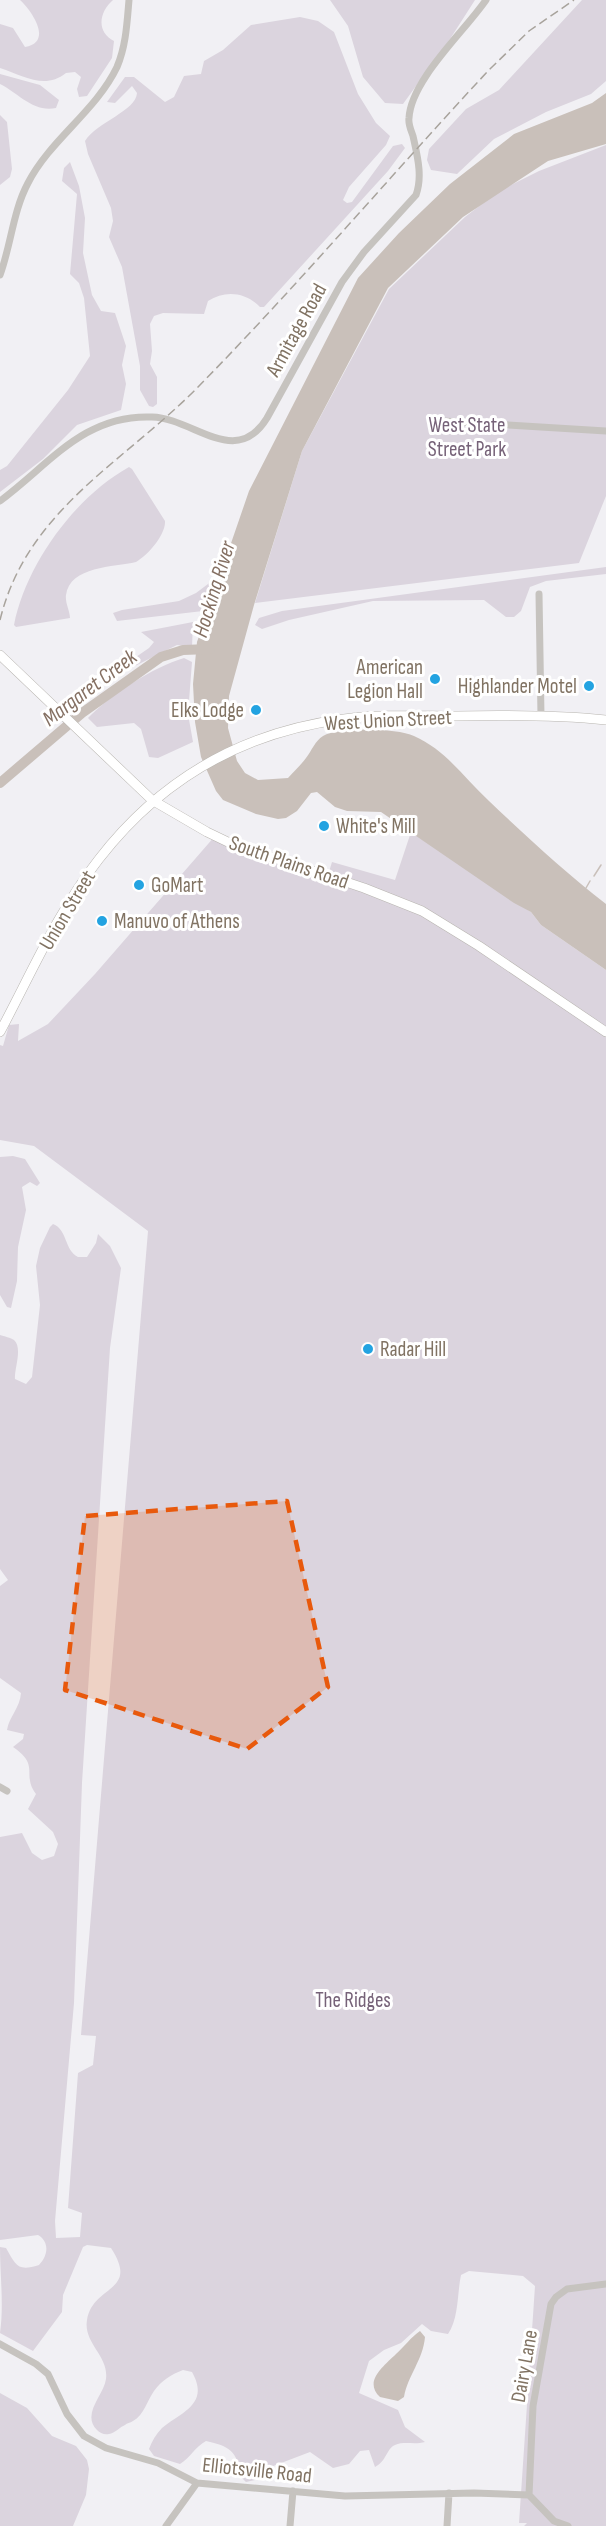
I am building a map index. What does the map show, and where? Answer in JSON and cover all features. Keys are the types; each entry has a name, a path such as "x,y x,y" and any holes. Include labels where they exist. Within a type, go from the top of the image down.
{"main road":[{"name":"South Plains Road","path":"0,655 152,800 232,844 364,888 422,911 479,946 606,1032"},
{"name":"West Union Street","path":"152,800 215,759 249,744 310,725 358,718 542,716 606,720"},
{"name":"Union Street","path":"0,1032 77,891 98,859 152,800"}],"street":[{"path":"0,275 20,202 32,176 107,84 117,66 125,39 129,0"},
{"name":"Armitage Road","path":"0,501 78,435 110,423 133,418 156,417 234,441 247,439 259,430 342,282 364,252 416,195 419,182 418,164 409,117 414,96 425,78 486,0"},
{"path":"0,256 10,241"},
{"path":"443,421 606,431"},
{"path":"539,594 542,716"},
{"name":"Dairy Lane","path":"529,2495 534,2396 551,2304 567,2289 606,2284"},
{"name":"Elliotsville Road","path":"0,2344 36,2364 48,2374 71,2420 90,2440 106,2448 159,2463 196,2483 345,2496 449,2493 529,2495"},
{"path":"166,2526 196,2483"},
{"path":"290,2526 293,2491"},
{"path":"447,2526 449,2493"},
{"path":"529,2495 554,2521 568,2526"}],"highlighted area":[{"path":"287,1501 328,1687 247,1749 65,1690 85,1516"}],"green space":[{"path":"20,0 113,0 105,10 101,22 104,32 114,41 112,58 87,96 79,97 77,89 81,77 75,72 66,73 50,81 42,81 26,78 0,68 0,24 13,28 25,47 34,44 38,39 38,25"},
{"path":"330,0 475,0 403,104 385,103 363,77 348,26"},
{"path":"582,0 606,0 606,81 591,94 546,112 494,139 457,174 431,170 427,160 429,149 466,109 499,90"},
{"path":"300,17 318,21 334,32 358,94 376,123 390,136 386,145 349,187 343,200 347,203 352,202 393,146 402,144 405,148 388,171 264,307 260,307 249,298 229,294 208,301 204,314 163,313 154,316 150,324 152,351 150,364 157,377 157,404 153,407 149,406 140,390 140,366 122,267 109,237 113,221 111,208 88,154 85,141 135,99 137,93 132,86 115,103 107,102 125,77 134,77 165,102 174,97 184,76 201,74 204,61 223,50 251,25"},
{"path":"0,74 40,85 59,100 56,108 40,108 26,101 0,84"},
{"path":"0,115 7,122 12,169 10,177 0,185"},
{"name":"West State Street Park","path":"606,145 606,496 579,563 255,603 302,451 389,289 465,217 499,191 539,171"},
{"path":"70,162 79,186 85,218 83,253 92,295 101,311 115,313 126,346 122,365 126,384 121,410 77,425 43,459 0,492 0,470 7,466 68,390 90,356 84,298 79,283 70,274 77,194 62,181 64,168"},
{"path":"129,467 165,521 155,544 136,562 105,567 84,573 76,578 69,585 66,595 70,618 16,627 14,625 20,602 29,579 56,534 90,496"},
{"path":"606,567 606,574 546,581 530,587 521,611 514,617 506,617 484,600 373,601 289,620 262,629 255,625 259,618 282,611"},
{"path":"212,581 203,611 117,621 113,613 179,601 196,593"},
{"path":"193,622 192,647 177,645 107,680 107,677 149,648 154,642 141,632"},
{"path":"184,658 192,662 188,714 193,742 158,758 149,757 141,729 134,723 97,727 88,718 108,700 133,683 159,668"},
{"name":"The Ridges","path":"411,832 531,912 541,925 606,970 606,2526 524,2526 527,2523 519,2523 535,2286 523,2276 469,2271 461,2275 456,2313 448,2334 431,2331 422,2324 401,2343 384,2350 369,2361 359,2393 398,2410 405,2427 425,2442 395,2445 382,2462 375,2467 369,2450 360,2451 349,2464 333,2468 310,2452 268,2468 255,2480 246,2482 240,2476 234,2455 221,2445 206,2441 180,2464 154,2456 149,2449 162,2428 185,2412 196,2400 197,2383 192,2372 183,2370 163,2381 154,2391 140,2415 113,2432 102,2434 93,2424 92,2411 104,2385 106,2371 89,2336 87,2320 97,2300 118,2281 119,2263 111,2248 87,2245 83,2247 63,2295 62,2312 33,2351 0,2333 2,2301 0,2247 6,2248 18,2266 26,2268 39,2265 44,2258 46,2245 38,2235 0,2240 0,1837 22,1833 32,1853 42,1860 54,1856 58,1844 53,1832 28,1809 36,1794 30,1781 29,1765 13,1747 23,1739 24,1734 7,1730 21,1693 0,1678 0,1586 8,1580 0,1569 0,1335 13,1339 17,1344 15,1379 26,1384 32,1377 40,1305 36,1266 40,1248 50,1227 53,1224 58,1227 70,1250 78,1257 87,1257 96,1243 98,1234 110,1246 121,1268 110,1348 82,1783 74,2003 55,2221 56,2238 80,2237 82,2213 68,2208 78,2073 93,2065 96,2036 81,2035 148,1231 34,1146 0,1140 0,1045 3,1046 9,1025 19,1024 18,1041 48,1024 95,974 215,836 328,875 332,862 395,880"},
{"path":"13,1156 25,1159 40,1183 37,1186 30,1182 22,1187 26,1210 18,1247 17,1281 11,1308 7,1307 0,1295 0,1157"},
{"path":"0,2393 27,2408 52,2436 76,2446 87,2460 89,2469 86,2495 73,2526 0,2526"}],"shaded area":[{"path":"606,93 606,144 548,161 463,217 388,288 302,451 254,605 229,696 228,728 237,761 245,773 258,780 288,778 304,761 318,740 331,733 342,731 382,730 406,733 436,749 546,854 606,904 606,970 541,925 531,912 514,903 381,812 347,811 335,807 317,792 311,793 297,811 286,818 278,819 256,814 223,800 216,791 201,757 195,722 193,684 197,642 249,491 358,278 399,233 450,184 514,134 592,103"},
{"path":"420,2331 425,2337 424,2345 404,2397 398,2401 380,2397 374,2385 377,2374"}],"waterway":[{"name":"Margaret Creek","path":"0,783 82,713 161,657 183,650 210,649"},
{"path":"594,876 601,865"},
{"path":"586,888 590,881"}],"railway":[{"path":"0,620 13,581 32,547 55,517 82,490 199,386 488,71 529,31 574,0"}],"place":[{"name":"American Legion Hall","path":"435,679"},
{"name":"Highlander Motel","path":"589,686"},
{"name":"Elks Lodge","path":"256,710"},
{"name":"White's Mill","path":"324,826"},
{"name":"GoMart","path":"139,885"},
{"name":"Manuvo of Athens","path":"102,921"},
{"name":"Radar Hill","path":"368,1349"}],"water label":[{"name":"Hocking River","path":"213,589"}]}
